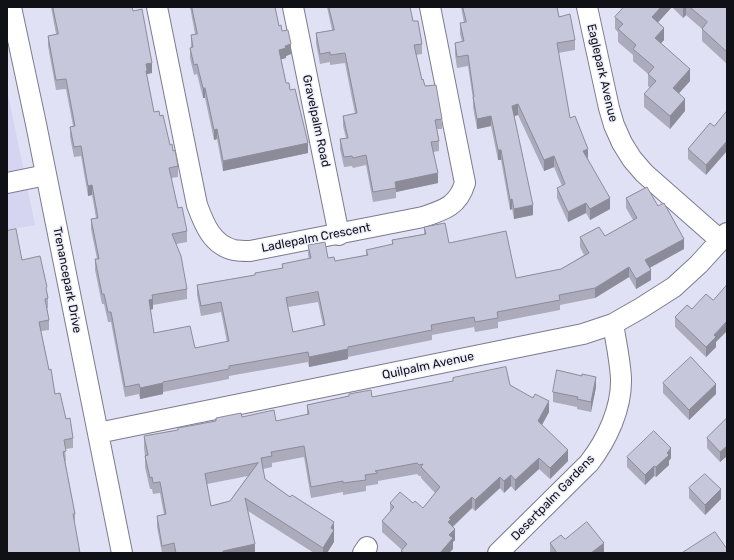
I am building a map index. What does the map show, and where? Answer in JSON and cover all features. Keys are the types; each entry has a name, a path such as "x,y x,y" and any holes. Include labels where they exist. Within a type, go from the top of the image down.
{"street":[{"name":"Trenancepark Drive","path":"11,7 122,553"},
{"name":"Ladlepalm Crescent","path":"157,7 197,205 204,224 212,237 223,245 234,250 250,251 339,235 422,217 445,209 457,200 464,183 463,172 430,7"},
{"name":"Gravelpalm Road","path":"292,7 339,235"},
{"name":"Eaglepark Avenue","path":"587,7 609,108 614,125 622,143 632,159 644,173 724,237"},
{"path":"7,183 46,175"},
{"name":"Quilpalm Avenue","path":"98,433 583,334 613,324 679,283 724,237"},
{"name":"Desertpalm Gardens","path":"498,553 589,463 600,449 607,435 619,399 621,379 613,324"}],"shaded area":[{"path":"7,89 35,225 7,230"}],"building":[{"path":"53,7 132,7 133,11 142,9 152,63 146,64 146,71 154,112 159,111 160,116 163,115 170,145 172,144 173,151 175,150 178,166 169,168 178,208 182,207 187,231 172,234 181,256 187,289 152,295 153,299 149,300 154,333 190,326 195,348 229,341 221,302 201,306 197,285 255,275 255,273 283,268 282,264 311,258 308,245 325,242 328,258 334,257 335,261 368,255 366,250 393,244 392,240 426,234 424,227 445,223 449,243 506,231 516,278 561,269 589,253 580,237 599,227 605,236 637,218 626,198 647,187 658,206 664,203 684,239 645,260 651,270 636,279 629,267 595,288 559,295 560,300 497,312 498,318 475,322 474,317 431,325 432,330 348,347 348,349 309,357 308,352 229,366 229,369 140,388 139,384 125,387 111,312 108,312 104,294 102,294 95,259 99,259 91,219 98,218 92,185 88,186 81,146 74,147 70,127 75,126 66,79 56,80 48,36 58,34","holes":["318,292 325,325 293,332 286,298"]},
{"path":"192,7 275,7 279,26 281,25 282,31 288,30 291,44 285,46 286,48 279,50 286,83 289,83 290,90 295,89 308,143 223,161 217,129 214,130 205,88 203,88 197,64 194,65 190,48 193,47 191,35 197,34"},
{"path":"329,7 410,7 413,21 418,21 422,44 414,45 422,80 423,79 425,86 436,85 442,119 435,120 439,141 431,142 438,173 395,182 396,188 373,192 366,155 353,158 352,156 344,157 340,139 348,138 343,116 357,113 345,53 330,55 330,52 320,54 316,33 334,30"},
{"path":"463,7 557,7 559,17 570,14 575,40 557,43 570,118 575,116 588,149 583,151 610,198 590,209 586,203 568,212 557,188 565,184 554,156 544,160 518,104 512,106 533,205 514,209 512,199 510,200 501,150 498,150 491,116 477,119 468,55 457,57 455,43 464,41 460,23 466,22"},
{"path":"624,7 661,7 652,17 664,28 655,38 690,69 673,88 685,99 670,116 644,94 656,81 648,74 654,67 633,49 636,45 618,29 623,24 615,17"},
{"path":"690,7 727,7 727,52 702,29 707,22"},
{"path":"727,111 727,141 706,165 688,149 710,123 714,126"},
{"path":"16,229 22,260 40,256 47,287 48,298 45,299 49,320 39,322 49,370 51,369 55,394 60,393 66,419 70,418 73,438 64,440 66,451 63,452 75,514 73,514 80,553 7,553 7,231"},
{"path":"727,285 727,321 714,335 716,337 706,347 675,317 687,305 692,309 706,294 713,300"},
{"path":"691,357 716,384 689,410 663,383"},
{"path":"506,367 510,385 533,398 535,394 549,401 538,421 568,450 550,468 539,458 515,480 511,475 504,481 500,477 475,500 472,497 449,518 451,519 448,522 455,529 449,535 453,538 440,553 404,553 401,551 407,544 382,521 394,507 390,503 400,492 413,503 415,501 423,508 440,487 421,467 423,464 419,465 417,463 375,471 378,473 365,475 366,480 343,483 343,481 311,487 304,446 271,452 272,456 261,458 265,479 290,497 292,495 334,522 331,528 334,530 323,548 245,498 255,544 223,551 223,553 176,553 174,543 162,546 157,516 166,514 160,482 153,483 152,477 150,478 145,456 148,455 144,436 216,421 216,418 241,413 242,417 274,410 276,421 309,414 307,405 349,396 349,394 371,390 372,397 453,381 453,378","holes":["258,463 230,501 211,506 205,474"]},
{"path":"557,370 582,376 582,374 596,377 591,402 577,399 578,397 553,392"},
{"path":"727,418 727,446 720,452 707,438"},
{"path":"654,431 671,448 667,453 669,455 645,475 627,457"},
{"path":"705,474 721,489 705,505 689,488"},
{"path":"587,522 604,543 591,553 557,553 550,543 561,535 565,539"},
{"path":"715,532 727,549 727,553 682,553"}]}
